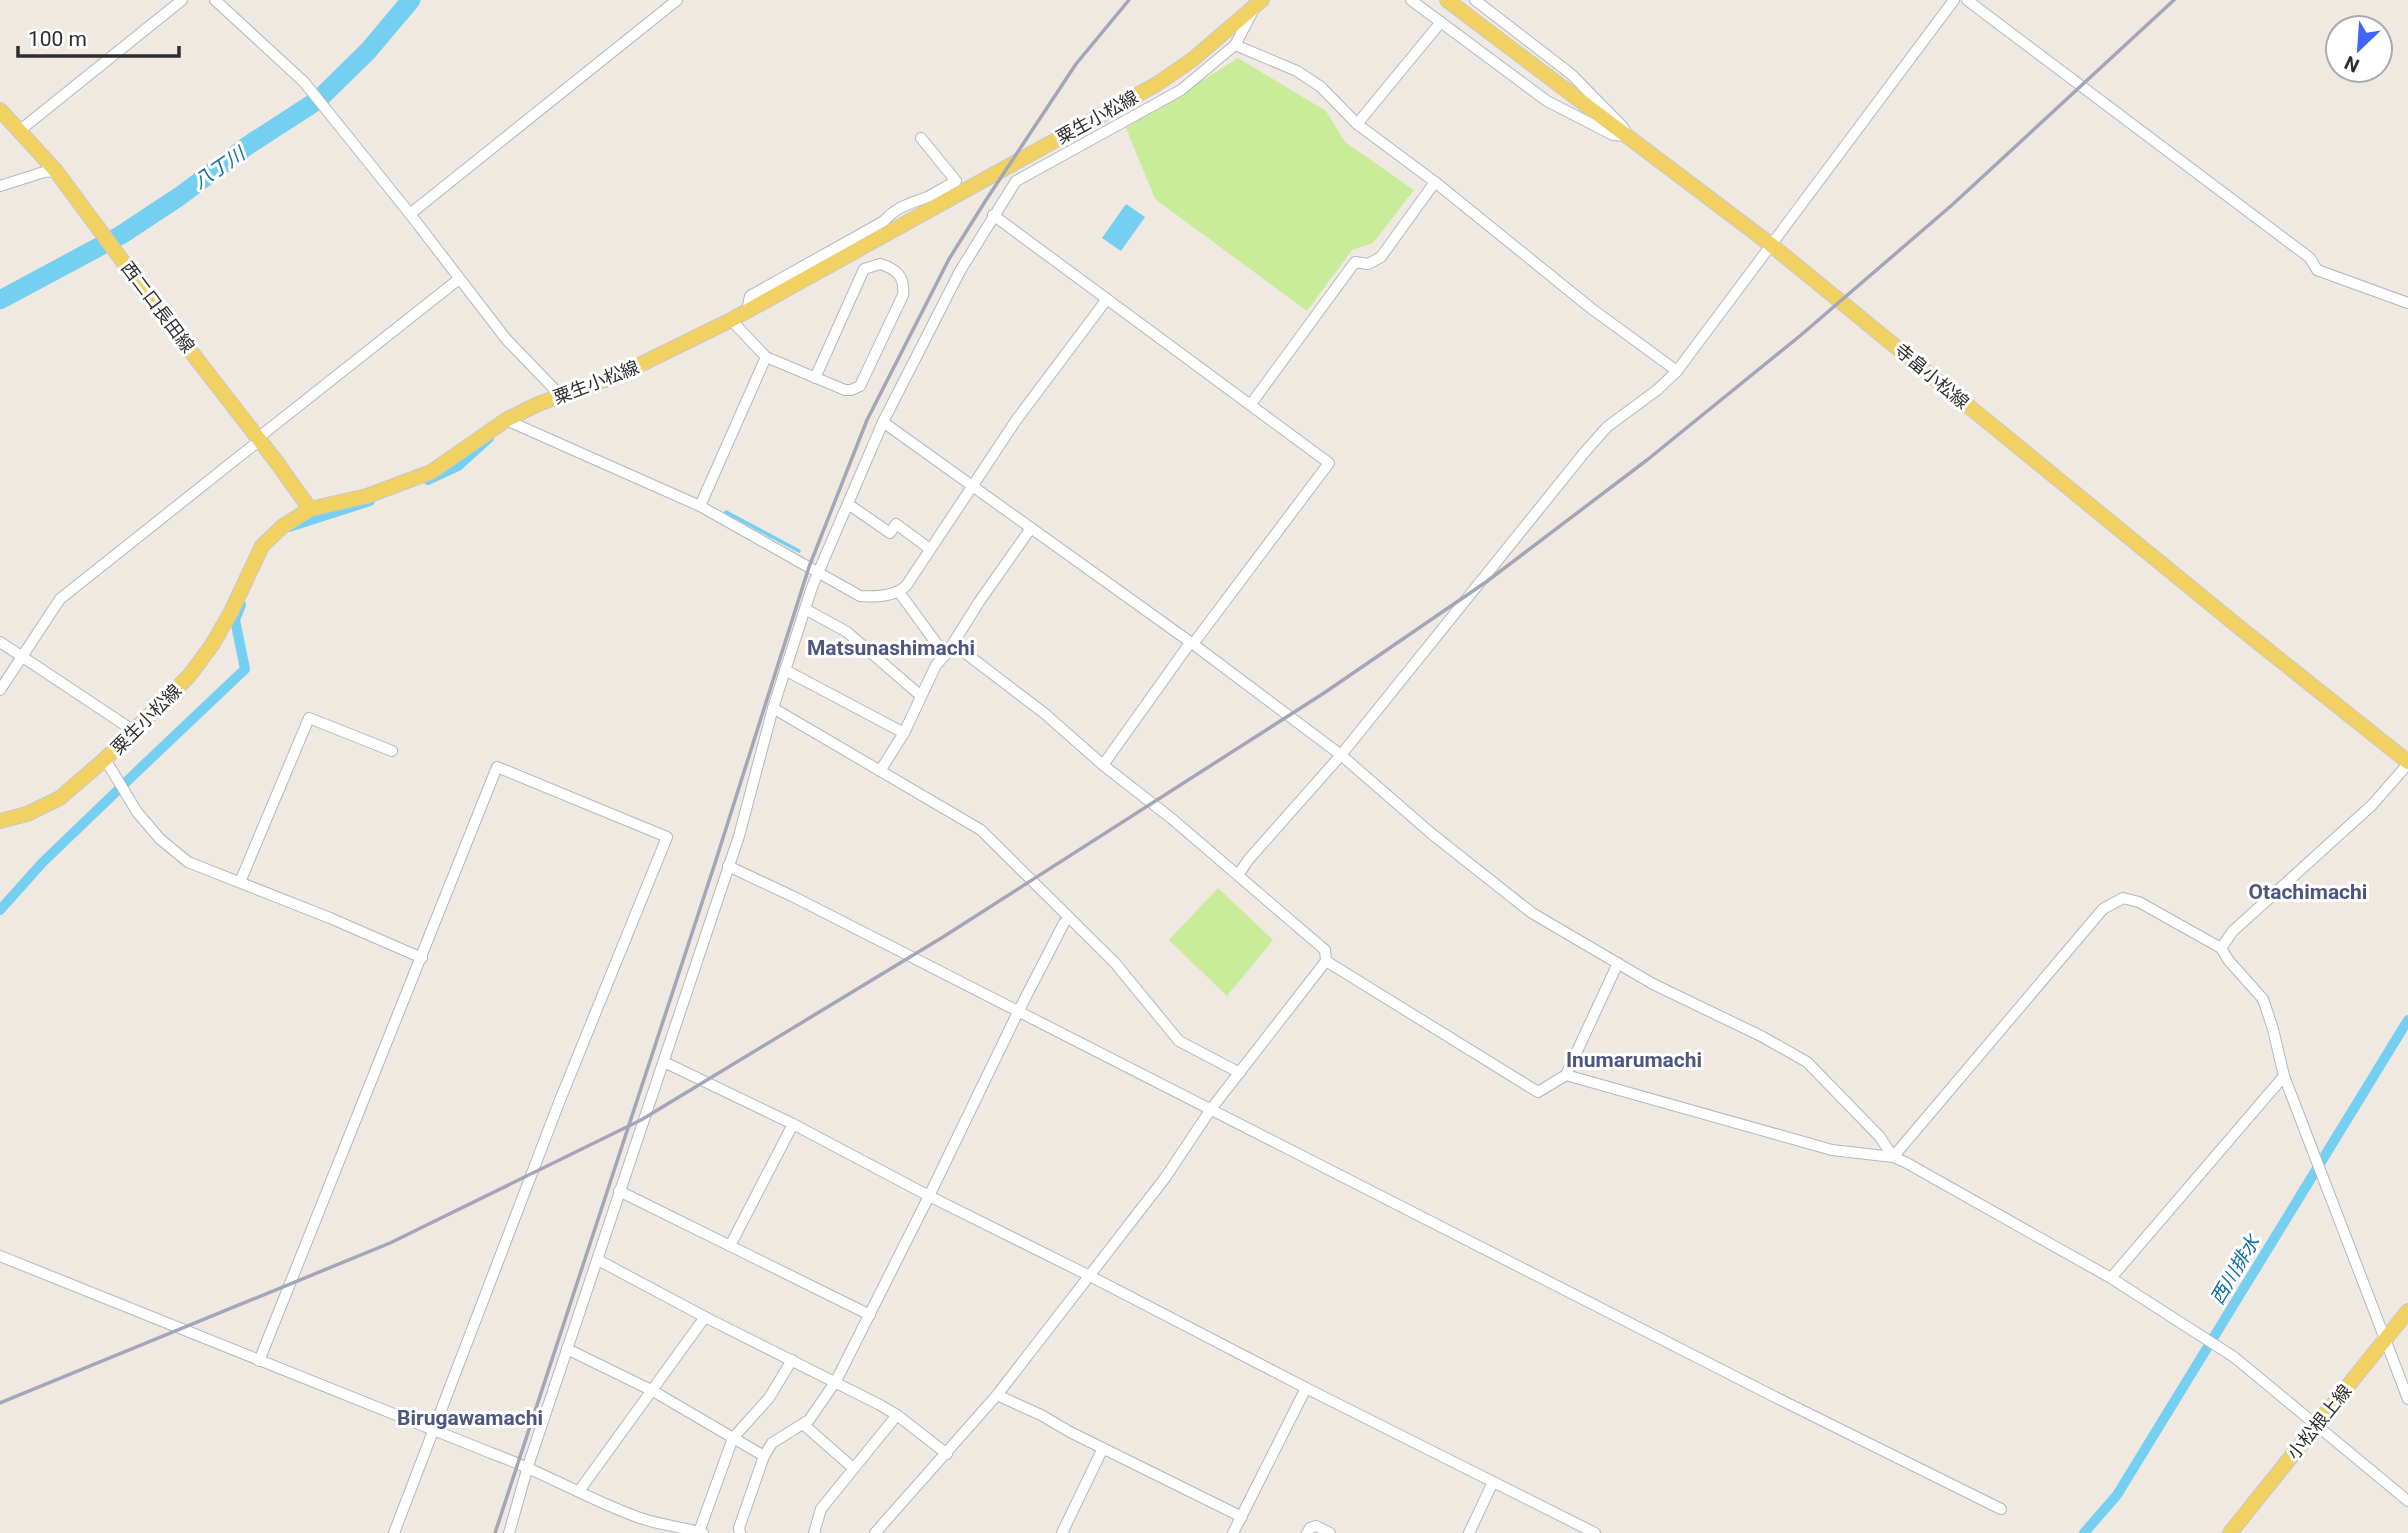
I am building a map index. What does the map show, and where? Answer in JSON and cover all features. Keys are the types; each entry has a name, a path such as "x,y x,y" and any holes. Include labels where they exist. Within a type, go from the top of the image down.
{"main road":[{"name":"寺畠小松線","path":"1447,0 1770,244 2408,763"},
{"name":"粟生小松線","path":"0,821 27,814 52,803 105,759 189,676 212,645 231,612 262,546 284,526 310,509 367,496 431,472 506,420 538,404 619,375 731,320 1157,84 1192,60 1259,3"},
{"name":"西二口長田線","path":"0,110 56,171 310,509"},
{"name":"小松根上線","path":"2230,1533 2408,1311"}],"street":[{"path":"19,131 182,0"},
{"path":"215,0 304,82 506,339 561,396"},
{"path":"410,214 677,0"},
{"path":"1411,0 1547,101 1613,135 1626,135 1623,127 1571,74 1475,0"},
{"path":"1238,875 1341,755 1584,453 1607,427 1657,390 1677,370 1954,0"},
{"path":"1967,0 2310,258 2317,270 2408,303"},
{"path":"509,1533 528,1466 738,836 773,708 805,610 883,422 960,271 1016,181 1181,90 1235,44 1259,3"},
{"path":"1357,124 1441,22"},
{"path":"1235,44 1297,71 1321,87 1357,124 1435,182 1592,309 1677,370"},
{"path":"747,311 750,296 884,221 892,211 915,199 923,199 956,181 921,138"},
{"path":"0,186 44,172 56,171"},
{"path":"1251,404 1355,262 1368,264 1381,257 1435,182"},
{"path":"993,215 1329,463 1103,765"},
{"path":"731,320 766,357 815,378 845,390 851,390 860,386 903,295 903,279 897,271 880,264 864,269 815,378"},
{"path":"0,690 60,599 459,279"},
{"path":"506,420 700,506 860,596 876,597 900,592 1017,419 1107,299"},
{"path":"700,506 766,357"},
{"path":"883,422 1192,644 1341,755 1432,834 1532,913 1653,984 1807,1062 1880,1137 1893,1157"},
{"path":"848,504 890,534 896,524 930,549"},
{"path":"880,771 904,733 936,666 1031,528"},
{"path":"876,1533 997,1395 1165,1178 1210,1109 1326,961 1325,950 1103,765 1045,713 960,649 947,653 942,651 900,592"},
{"path":"805,610 847,632 921,696"},
{"path":"0,642 134,731"},
{"path":"785,670 904,733"},
{"path":"773,708 981,830 1115,963 1179,1041 1240,1073"},
{"path":"240,882 309,718 391,751"},
{"path":"105,759 137,813 160,839 188,862 422,958"},
{"path":"2221,948 2233,931 2372,805 2408,763"},
{"path":"259,1361 498,767 667,837 560,1100 394,1533"},
{"path":"728,866 2001,1509"},
{"path":"1893,1157 2103,909 2123,898 2139,902 2221,948 2263,999 2284,1076 2300,1121 2408,1399"},
{"path":"740,1533 764,1456 772,1443 809,1420 836,1381 1064,923"},
{"path":"1326,961 1538,1092 1566,1075 1618,963"},
{"path":"664,1062 793,1124 929,1196 1595,1533"},
{"path":"1566,1075 1832,1150 1893,1157 1915,1168 2110,1278 2234,1357 2408,1501"},
{"path":"2110,1278 2284,1076"},
{"path":"730,1246 793,1124"},
{"path":"619,1191 870,1315"},
{"path":"0,1256 528,1466 579,1492 643,1519 685,1531 701,1532 733,1438 769,1398 792,1360"},
{"path":"598,1260 705,1317 836,1381 897,1415 947,1454"},
{"path":"579,1492 705,1317"},
{"path":"567,1349 653,1391 764,1456"},
{"path":"1233,1533 1306,1388"},
{"path":"997,1395 1242,1517"},
{"path":"814,1533 821,1509 897,1415"},
{"path":"803,1424 853,1468"},
{"path":"1062,1533 1103,1448"},
{"path":"1469,1533 1493,1482"},
{"path":"1307,1533 1310,1528 1316,1526 1330,1533"}],"green space":[{"path":"1238,58 1326,111 1345,142 1414,190 1373,243 1352,250 1307,311 1155,199 1126,128"},
{"path":"1218,888 1273,940 1227,996 1169,940"}],"water":[{"path":"1126,204 1145,217 1121,251 1102,238"}],"waterway":[{"name":"八丁川","path":"0,300 121,235 180,196 247,146 318,100 368,51 411,0"},
{"path":"428,480 458,466 489,438"},
{"path":"289,527 370,501"},
{"path":"726,512 799,551"},
{"path":"125,783 245,669 235,620 241,605"},
{"path":"0,910 43,862 118,790"},
{"name":"西川排水","path":"2084,1533 2117,1495 2408,1020"}],"railway":[{"path":"495,1533 716,860 809,567 867,420 949,259 1076,64 1129,0"},
{"path":"0,1403 390,1243 641,1120 943,937 1324,693 1486,582 1647,460 1801,335 1952,205 2174,0"}],"district":[{"name":"Matsunashimachi","path":"891,648"},
{"name":"Otachimachi","path":"2308,892"},
{"name":"Inumarumachi","path":"1634,1060"},
{"name":"Birugawamachi","path":"470,1418"}]}
